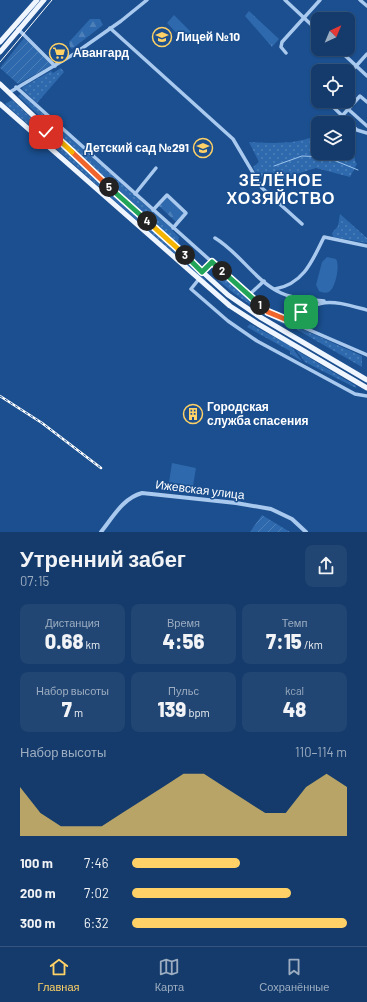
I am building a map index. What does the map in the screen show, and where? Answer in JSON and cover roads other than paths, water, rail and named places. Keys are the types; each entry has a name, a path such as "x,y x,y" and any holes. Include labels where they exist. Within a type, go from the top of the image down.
{"main road":[{"path":"0,42 37,0"},
{"path":"0,52 44,0"},
{"path":"0,84 202,272 241,304 365,378"},
{"path":"0,104 230,306 367,388"},
{"path":"37,136 45,135 45,127"}],"street":[{"path":"10,92 16,87 55,66 110,28 146,0"},
{"path":"285,0 311,24"},
{"path":"286,53 281,47 282,42 320,0"},
{"path":"360,0 367,6"},
{"path":"110,28 231,137 262,188 302,224"},
{"path":"18,29 55,66"},
{"path":"356,66 367,54"},
{"path":"345,56 367,76"},
{"path":"16,87 268,312 367,355"},
{"path":"334,108 342,116 360,96 367,102"},
{"path":"348,109 367,126"},
{"path":"355,128 367,133"},
{"path":"135,194 156,168"},
{"path":"153,210 167,195 186,213 173,228"},
{"path":"215,238 224,243 264,281 282,294 367,310"},
{"path":"275,289 293,284 299,278 310,265 324,238 367,246"},
{"path":"202,272 212,262"},
{"path":"199,280 191,290 228,321 257,341 339,386 355,394 367,396"},
{"path":"249,295 264,281"},
{"path":"292,322 301,312 312,305 324,301"},
{"name":"Ижевская улица","path":"102,532 123,504 132,497 142,494 236,503 271,509 292,519 306,532"}],"waterway":[{"path":"274,166 302,156 326,157 358,170"}],"tram line":[{"path":"0,62 52,0"}],"railway":[{"path":"0,396 42,423 101,468"}],"place":[{"name":"Лицей №10","path":"162,37"},
{"name":"Авангард","path":"59,53"},
{"name":"Детский сад №291","path":"203,148"},
{"name":"Городская служба спасения","path":"193,414"}],"district":[{"name":"ЗЕЛЁНОЕ ХОЗЯЙСТВО","path":"281,189"}]}
